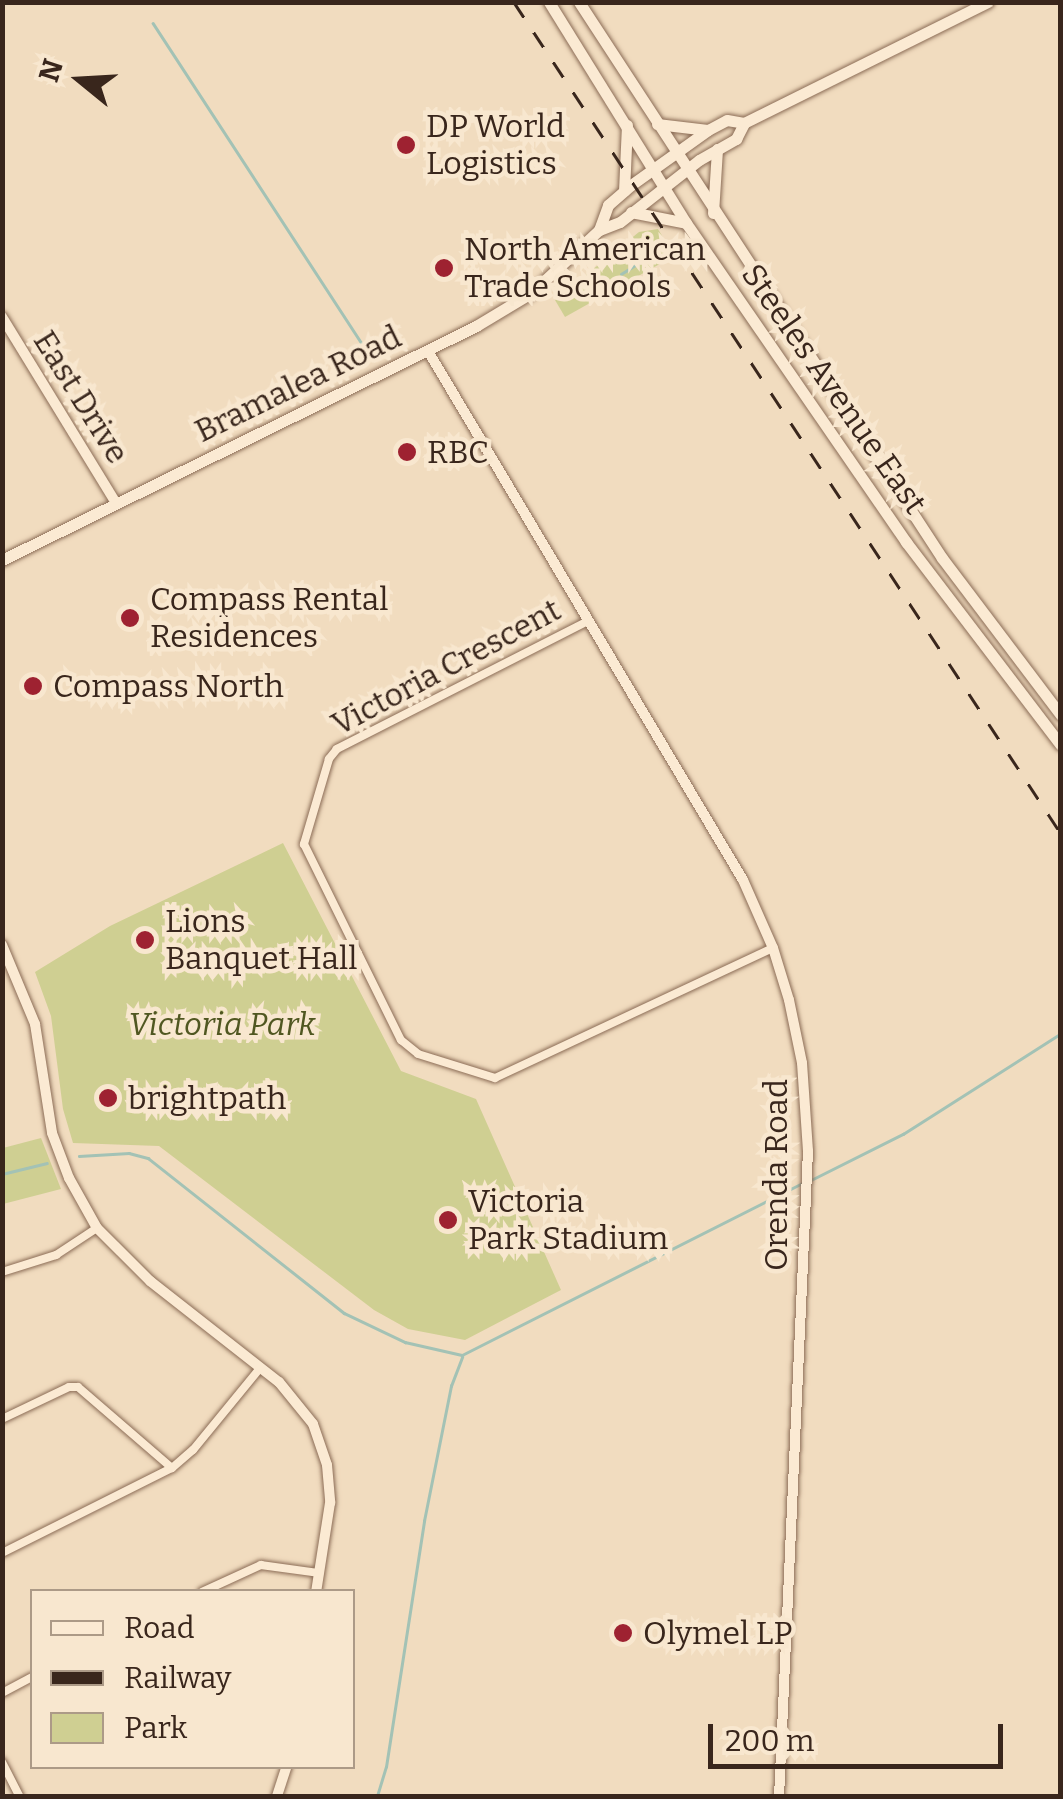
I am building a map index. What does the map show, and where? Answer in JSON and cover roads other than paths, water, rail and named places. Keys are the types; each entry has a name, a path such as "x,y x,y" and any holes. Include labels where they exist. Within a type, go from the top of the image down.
{"main road":[{"name":"Steeles Avenue East","path":"549,2 686,223 926,570 1060,744"},
{"name":"Steeles Avenue East","path":"578,2 942,558 1060,714"},
{"name":"Bramalea Road","path":"599,230 608,205 624,190 708,130 727,120 744,123 988,2"},
{"name":"Bramalea Road","path":"2,560 428,351 531,293 599,230 736,139 744,123"},
{"path":"658,124 708,130"},
{"path":"624,190 627,125"},
{"path":"713,213 717,149"},
{"path":"631,212 686,223"},
{"path":"926,570 942,558"}],"street":[{"name":"East Drive","path":"2,317 116,503"},
{"name":"Orenda Road","path":"428,351 742,880 773,948 802,1062 807,1168 780,1796"},
{"name":"Victoria Crescent","path":"586,622 337,749 329,758 304,844 401,1040 418,1054 495,1078 773,948"},
{"path":"2,945 35,1024 52,1132 69,1178 97,1228 150,1281 295,1400 322,1446 330,1503 316,1589"},
{"path":"2,1272 56,1255 97,1228"},
{"path":"2,1553 172,1468 194,1450 260,1368"},
{"path":"2,1418 69,1387 78,1387 172,1468"},
{"path":"209,1589 262,1566 319,1574"},
{"path":"2,1693 30,1678"},
{"path":"2,1762 19,1796"},
{"path":"277,1796 286,1769"}],"waterway":[{"path":"153,23 369,354"},
{"path":"621,274 654,253"},
{"path":"811,1180 903,1134 1060,1034"},
{"path":"79,1156 129,1153 148,1158 344,1313 405,1342 462,1355 803,1183"},
{"path":"2,1174 47,1163"},
{"path":"377,1796 386,1767 424,1521 451,1386 462,1357"}],"railway":[{"path":"514,2 1060,832"}],"place":[{"name":"DP World Logistics","path":"406,145"},
{"name":"North American Trade Schools","path":"444,268"},
{"name":"RBC","path":"407,452"},
{"name":"Compass Rental Residences","path":"130,618"},
{"name":"Compass North","path":"33,686"},
{"name":"Lions Banquet Hall","path":"145,940"},
{"name":"brightpath","path":"108,1098"},
{"name":"Victoria Park Stadium","path":"448,1220"},
{"name":"Olymel LP","path":"623,1633"}],"park label":[{"name":"Victoria Park","path":"222,1024"}]}
